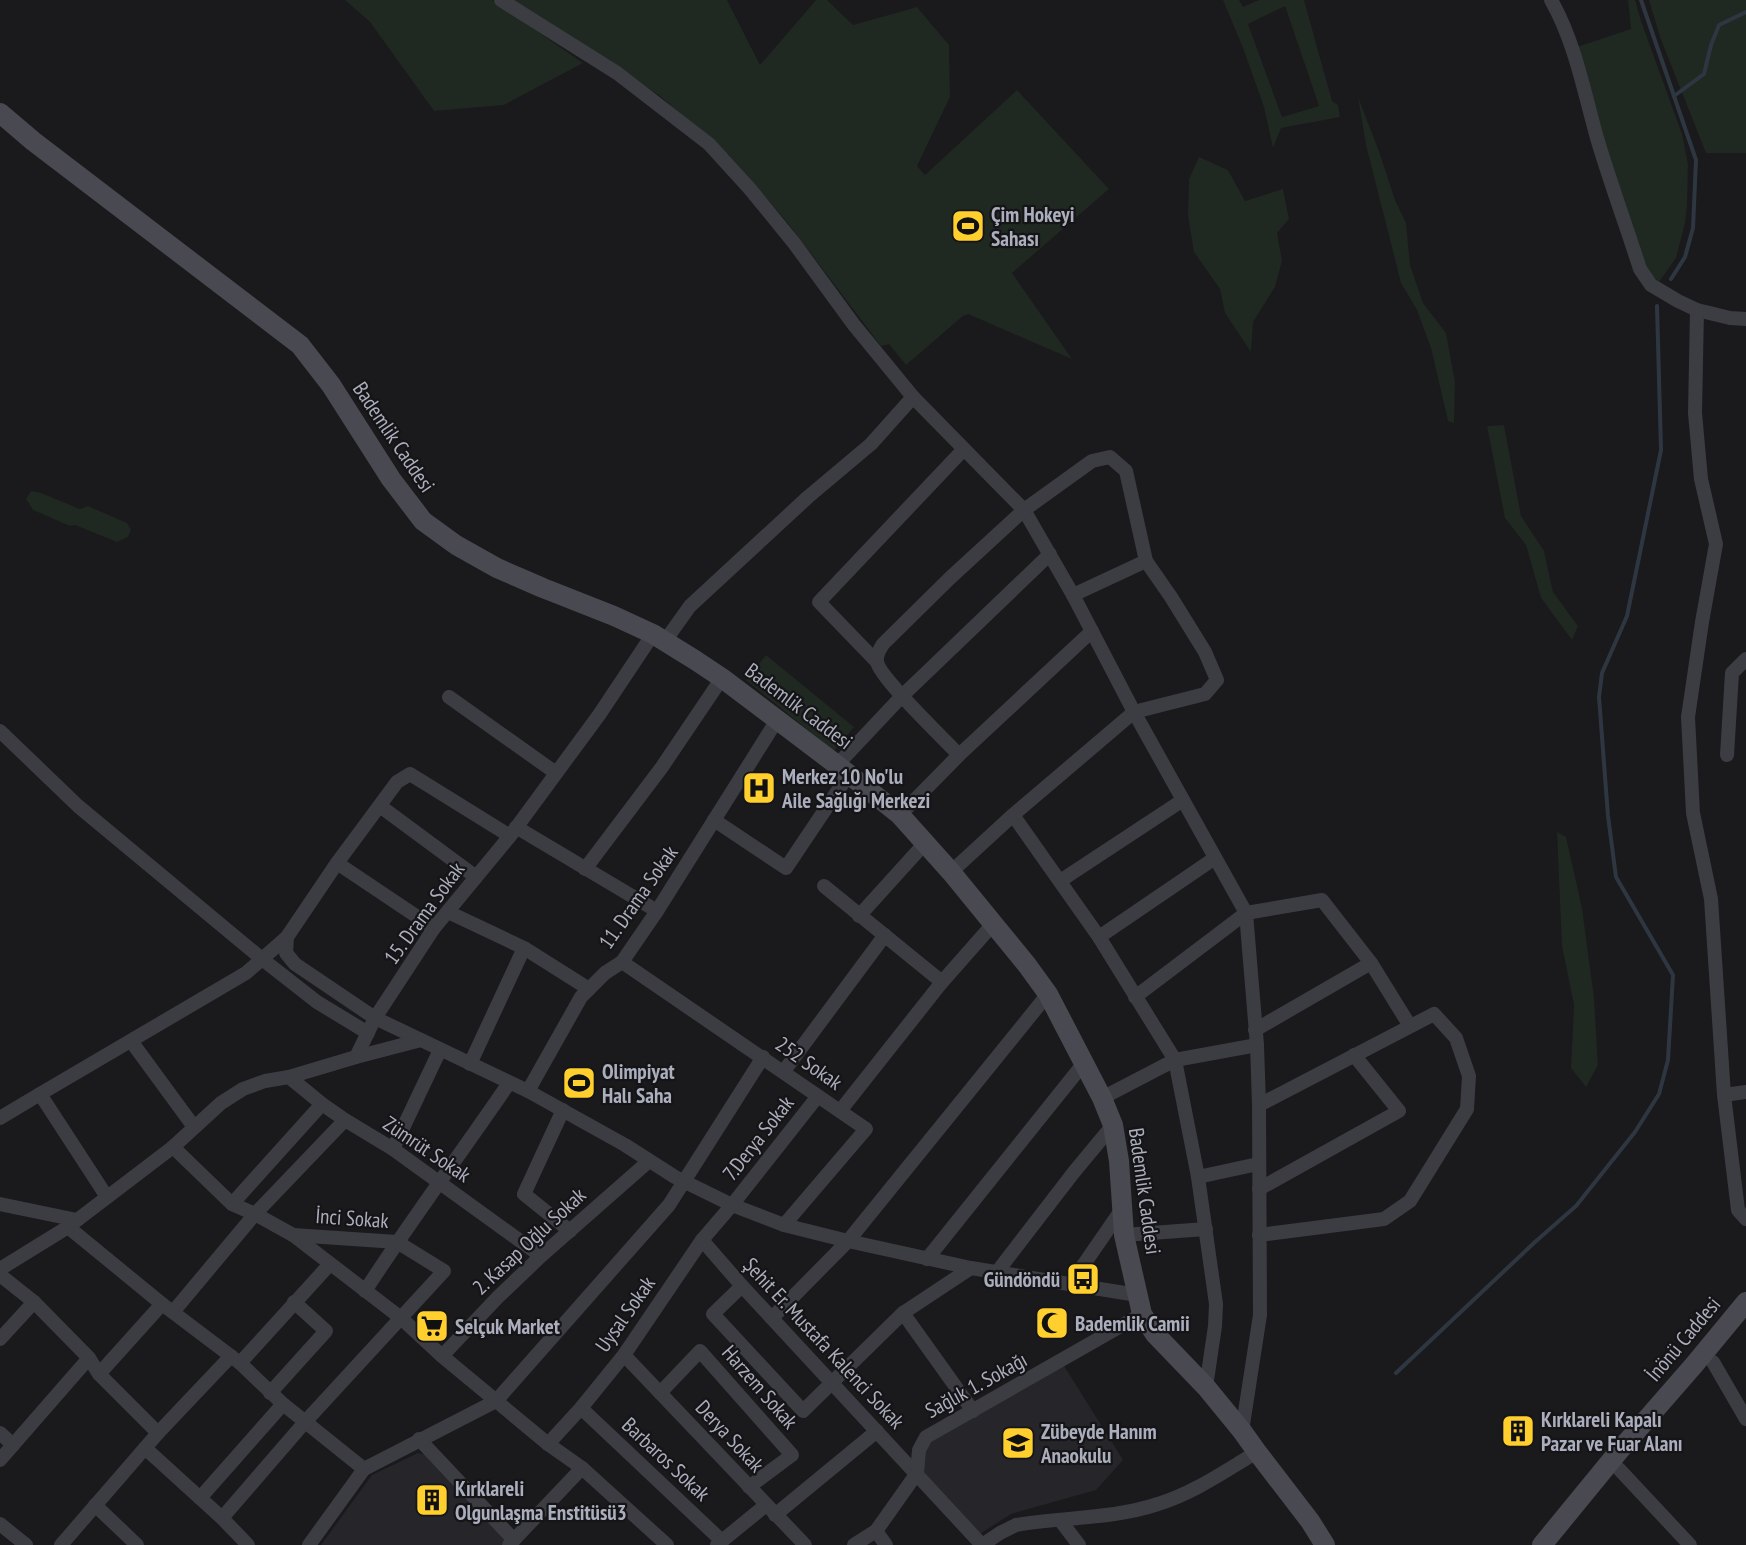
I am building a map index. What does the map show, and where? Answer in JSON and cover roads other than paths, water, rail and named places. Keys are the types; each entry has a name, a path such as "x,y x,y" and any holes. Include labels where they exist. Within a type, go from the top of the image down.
{"street":[{"path":"501,0 616,73 709,144 794,243 854,325 913,398 1024,510 1073,595 1134,712 1246,913 1257,1045 1260,1315 1242,1431"},
{"path":"1551,0 1571,46 1600,146 1640,269 1651,285 1697,310 1730,318 1746,319"},
{"name":"Bademlik Caddesi","path":"0,113 33,141 300,345 331,385 391,479 423,520 456,545 497,568 614,616 659,638 722,678 843,769 900,815 926,842 994,923 1048,994 1102,1098 1113,1125 1119,1161 1124,1235 1139,1305 1155,1334 1206,1387 1242,1431 1310,1521 1325,1545"},
{"path":"1697,310 1695,413 1701,479 1716,544 1688,717 1693,813 1711,899 1724,1095 1738,1210 1746,1219"},
{"name":"15. Drama Sokak","path":"356,1057 375,1018 434,928 513,831 659,638 690,606 808,497 871,444 913,398"},
{"path":"959,755 902,696 877,662 819,602 964,449"},
{"path":"877,662 882,644 1024,510 1092,461 1110,457 1126,471 1146,561 1205,652 1217,680 1205,694 1134,712 1012,815 951,872"},
{"path":"714,820 786,868 843,769 902,696 1050,554"},
{"path":"1073,595 1146,561"},
{"path":"900,815 959,755 1092,631"},
{"path":"1727,754 1732,673 1746,659"},
{"path":"585,869 662,767 722,678"},
{"path":"449,697 556,773"},
{"name":"11. Drama Sokak","path":"528,1091 581,997 605,973 622,962 657,911 777,720"},
{"path":"0,731 78,806 262,959 317,1002 368,1033"},
{"path":"0,1118 246,973 287,937 337,863 397,782 410,774 585,869 657,911"},
{"path":"1060,881 1182,800"},
{"path":"380,806 476,877"},
{"path":"1012,815 1099,937 1175,1060 1198,1177 1215,1304 1215,1326 1206,1387"},
{"path":"859,916 926,842"},
{"path":"1099,937 1215,858"},
{"path":"337,863 434,928"},
{"path":"824,886 942,981"},
{"path":"1135,997 1246,913 1322,900 1371,963 1410,1026"},
{"path":"448,912 524,948 589,989"},
{"path":"840,1111 942,981 994,923"},
{"path":"784,1071 885,935"},
{"path":"287,937 286,953 295,964 375,1018 528,1091 684,1182 732,1206 784,1225 848,1241 971,1268 1071,1283 1139,1305"},
{"path":"470,1064 524,948"},
{"name":"252 Sokak","path":"622,962 866,1129 784,1225"},
{"path":"1255,1030 1371,963"},
{"path":"772,1318 848,1241 1048,994"},
{"path":"1259,1105 1434,1014 1456,1038 1469,1076 1467,1109 1410,1201 1384,1219 1259,1235"},
{"path":"0,1269 72,1224 173,1147 221,1103 243,1089 421,1040"},
{"path":"131,1041 194,1127"},
{"path":"1102,1098 1175,1060 1257,1045"},
{"path":"393,1149 440,1050"},
{"path":"1260,1189 1399,1111 1354,1055"},
{"path":"309,1545 364,1469 496,1401 669,1205 763,1058"},
{"path":"927,1258 1084,1063"},
{"name":"Zümrüt Sokak","path":"289,1077 322,1104 441,1182 541,1256"},
{"path":"365,1291 509,1083"},
{"path":"1724,1095 1746,1092"},
{"path":"40,1094 107,1197"},
{"name":"7.Derya Sokak","path":"732,1206 818,1096"},
{"path":"232,1204 322,1104"},
{"path":"563,1110 524,1194 570,1231"},
{"path":"99,1374 168,1308 345,1120"},
{"path":"997,1272 1113,1125"},
{"path":"173,1147 232,1204 293,1235 401,1318 496,1401 548,1444 582,1468 667,1545"},
{"name":"2. Kasap Oğlu Sokak","path":"442,1356 541,1256 649,1161"},
{"path":"1198,1177 1258,1164"},
{"path":"0,1204 72,1224 168,1308 235,1360 283,1404 364,1469"},
{"name":"Uysal Sokak","path":"548,1444 624,1355 702,1240 732,1206"},
{"path":"1071,1283 1122,1209"},
{"path":"1124,1235 1206,1229"},
{"name":"İnci Sokak","path":"293,1235 397,1242 444,1271 401,1318"},
{"name":"Şehit Er. Mustafa Kalenci Sokak","path":"702,1240 742,1287 982,1545"},
{"path":"61,1545 158,1432 235,1360 330,1264"},
{"path":"742,1287 713,1314 803,1411 903,1313 971,1268"},
{"path":"0,1275 34,1302 89,1358 99,1374 158,1432"},
{"path":"0,1338 34,1302"},
{"path":"270,1393 326,1331 294,1302"},
{"name":"İnönü Caddesi","path":"1542,1545 1746,1302"},
{"name":"Sağlık 1. Sokağı","path":"917,1473 919,1450 926,1437 973,1412 1139,1305"},
{"path":"903,1313 973,1412"},
{"path":"222,1518 305,1422 401,1318"},
{"name":"İnönü Caddesi","path":"1557,1545 1746,1321"},
{"name":"Harzem Sokak","path":"660,1393 700,1351 792,1455 750,1487"},
{"name":"Derya Sokak","path":"624,1355 805,1545"},
{"path":"0,1460 89,1358"},
{"path":"1713,1362 1746,1419"},
{"path":"200,1497 283,1404"},
{"name":"Barbaros Sokak","path":"581,1408 720,1543"},
{"path":"720,1543 771,1510 877,1431"},
{"path":"0,1433 13,1445"},
{"path":"419,1439 512,1542 582,1468"},
{"path":"145,1448 222,1518 241,1542"},
{"path":"982,1545 1016,1526 1157,1505 1179,1497 1257,1452"},
{"path":"1619,1469 1688,1545"},
{"path":"854,1545 876,1531 917,1473"},
{"path":"94,1505 137,1545"},
{"path":"1060,1520 1079,1545"},
{"path":"0,1524 26,1545"},
{"path":"876,1531 886,1545"}],"waterway":[{"path":"1641,0 1696,160 1693,228 1685,257 1671,279"},
{"path":"1674,96 1704,74 1719,25 1746,12"},
{"path":"1396,1373 1576,1206 1635,1132 1659,1094 1668,1060 1673,975 1616,877 1608,816 1599,697 1602,673 1627,616 1661,450 1657,306"}],"place":[{"name":"Çim Hokeyi Sahası","path":"968,226"},
{"name":"Merkez 10 No'lu Aile Sağlığı Merkezi","path":"759,788"},
{"name":"Olimpiyat Halı Saha","path":"579,1083"},
{"name":"Gündöndü","path":"1083,1279"},
{"name":"Bademlik Camii","path":"1052,1323"},
{"name":"Selçuk Market","path":"432,1326"},
{"name":"Kırklareli Kapalı Pazar ve Fuar Alanı","path":"1518,1431"},
{"name":"Zübeyde Hanım Anaokulu","path":"1018,1443"},
{"name":"Kırklareli Olgunlaşma Enstitüsü3","path":"432,1500"}]}
